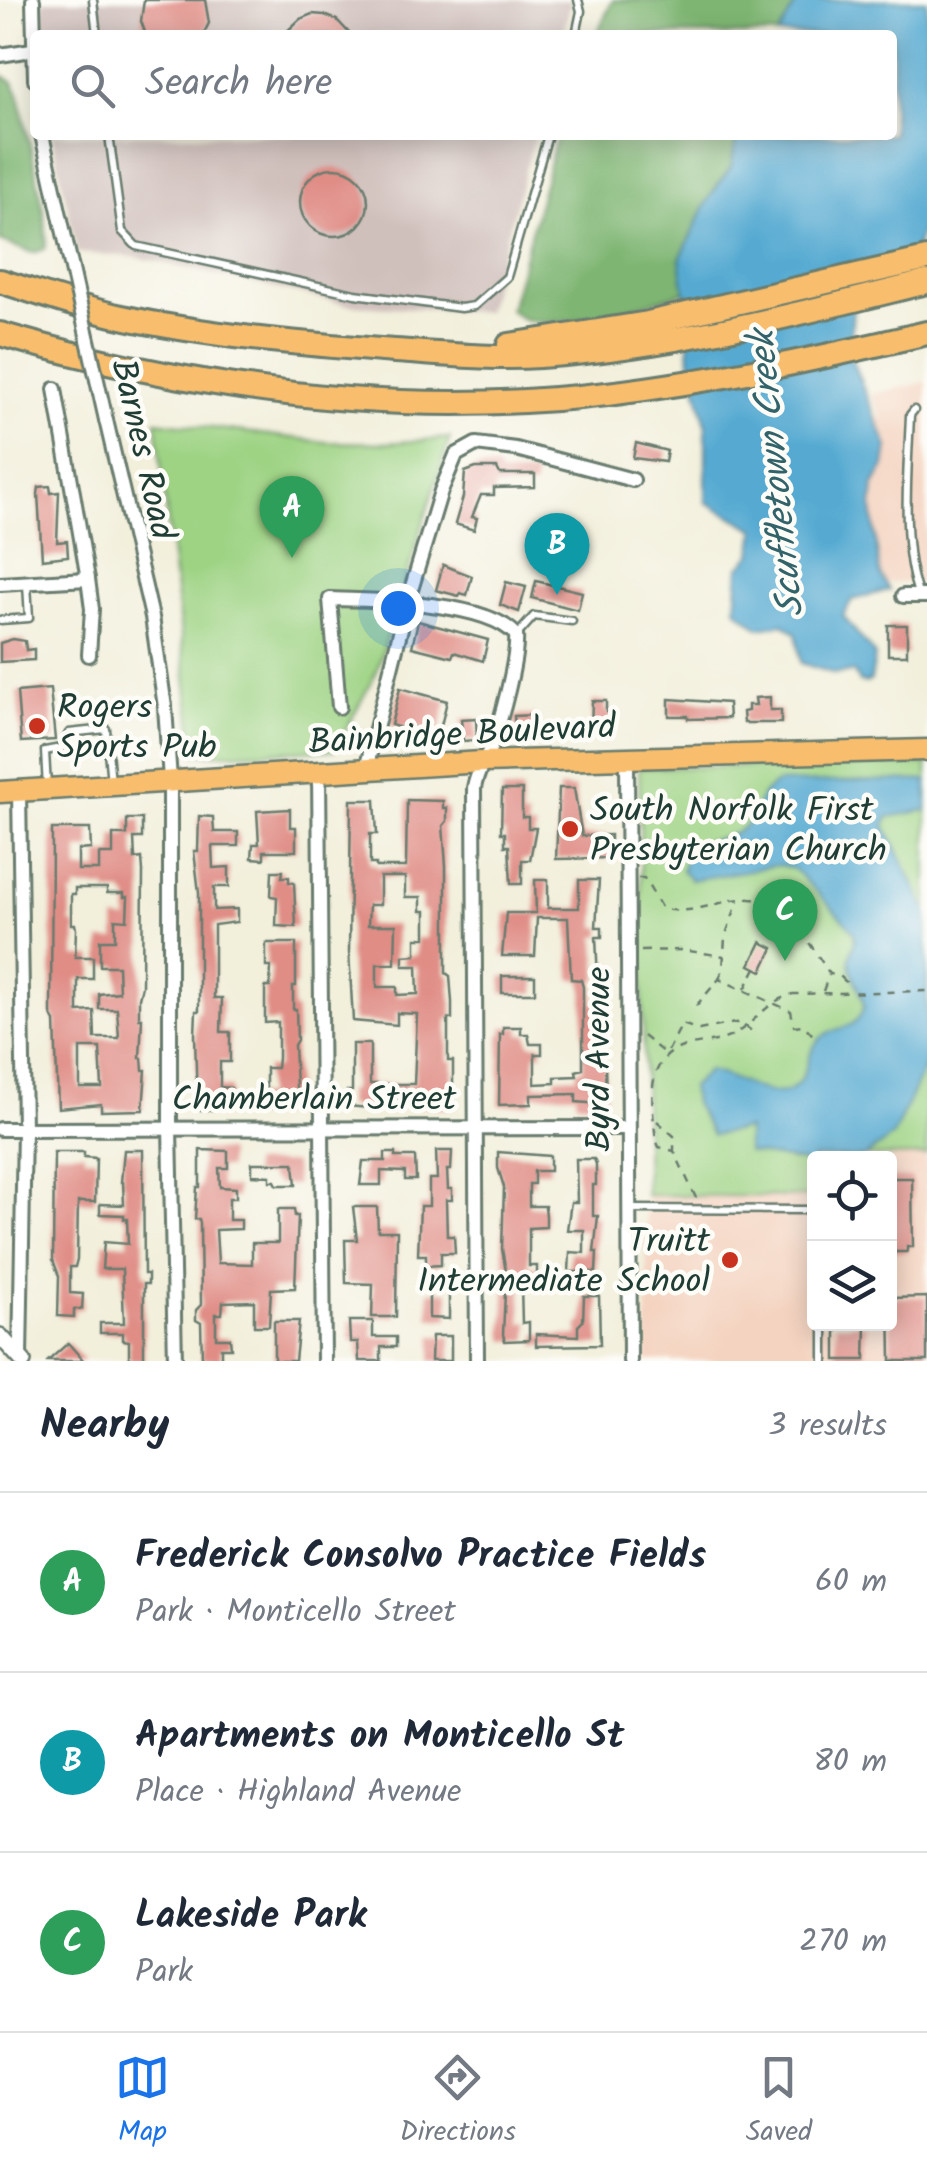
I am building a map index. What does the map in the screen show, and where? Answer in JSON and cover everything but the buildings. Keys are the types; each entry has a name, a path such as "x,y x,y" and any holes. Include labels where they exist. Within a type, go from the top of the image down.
{"highway":[{"path":"0,282 117,316 216,332 345,348 535,356 647,334 927,259"},
{"path":"647,334 736,330 927,282"},
{"path":"0,334 165,374 320,396 456,402 576,396 654,387 756,371 927,333"}],"main road":[{"name":"Bainbridge Boulevard","path":"9,792 482,762 927,750"}],"street":[{"path":"32,30 33,0"},
{"path":"0,54 30,50"},
{"name":"Barnes Road","path":"43,140 160,662 170,780 174,1361"},
{"path":"55,389 92,609 89,656"},
{"path":"366,769 440,491 450,465 462,451 476,444 516,449 633,480"},
{"path":"0,584 88,579"},
{"path":"903,596 923,596"},
{"path":"340,707 330,600 408,600 496,620 514,633 516,652 492,744 474,788 476,1361"},
{"name":"Byrd Avenue","path":"626,757 630,1361"},
{"path":"319,772 324,1361"},
{"path":"9,792 24,1129 21,1360"},
{"name":"Chamberlain Street","path":"0,1129 628,1128"},
{"path":"0,1336 21,1360"}],"lane":[{"path":"93,0 96,30"},
{"path":"577,30 581,10 578,0"},
{"path":"110,140 122,231 136,246 297,282 437,308 461,308 474,306 507,278 547,140"},
{"path":"914,410 910,415 911,566 923,596"},
{"path":"0,620 29,618 27,582"},
{"path":"514,633 534,616 572,621"},
{"path":"47,789 45,752 62,748 69,732 106,729 111,784"},
{"path":"628,1209 807,1210"},
{"path":"824,1331 824,1361"}],"path":[{"path":"627,877 644,878 662,909 689,912 738,899 771,902 785,910 830,974 846,982 846,991"},
{"path":"696,1006 719,978 725,937 738,899"},
{"path":"627,952 682,950 724,956"},
{"path":"744,989 756,968"},
{"path":"822,992 830,974"},
{"path":"719,978 792,1012 794,1026 804,1025 818,1040"},
{"path":"666,1055 682,1046 725,1039 746,1026 772,1000 793,994 927,991"},
{"path":"674,1152 659,1147 651,1085 682,1024 699,1030 740,1022 754,1033"},
{"path":"627,1032 648,1038 666,1055"},
{"path":"654,1119 674,1136 674,1152 701,1209"}],"shaded area":[{"path":"43,0 572,0 563,30 42,30"},
{"path":"53,140 534,140 486,312 348,305 136,257 77,253"},
{"path":"927,382 927,582 867,583 872,474 880,415 871,394"},
{"name":"Truitt Intermediate School","path":"927,1155 927,1361 647,1361 646,1195 807,1197 807,1331 897,1331 897,1157"}],"green space":[{"path":"613,0 798,0 781,30 598,30"},
{"path":"0,74 13,82 19,93 41,198 45,249 33,253 0,241"},
{"path":"556,140 736,140 731,167 708,200 680,259 685,292 609,314 568,321 527,321 510,310"},
{"path":"156,421 325,442 388,443 450,438 376,673 335,750 195,754"},
{"path":"927,764 927,1155 807,1151 807,1197 646,1195 639,768"}],"water":[{"name":"Scuffletown Creek","path":"798,0 927,0 927,217 908,267 863,290 853,306 850,356 888,447 885,466 874,485 872,508 880,574 889,590 852,600 843,616 875,655 871,680 866,683 860,682 853,672 835,674 801,663 796,633 783,624 759,628 736,609 739,568 752,554 756,530 706,502 706,425 690,361 680,259 708,200 731,167 736,140 897,140 897,30 781,30"},
{"path":"927,780 927,810 888,817 885,825 927,911 927,1061 893,1136 873,1151 807,1151 807,1163 747,1152 747,1129 712,1135 694,1103 691,1087 708,1071 770,1092 792,1089 801,1079 818,1041 856,1021 864,1006 851,967 853,931 793,869 778,865 692,880 682,870 686,858 699,845 744,827 765,793 777,783"}],"place":[{"name":"Frederick Consolvo Practice Fields","path":"292,558"},
{"name":"Apartments on Monticello St","path":"557,595"},
{"name":"Rogers Sports Pub","path":"37,726"},
{"name":"South Norfolk First Presbyterian Church","path":"570,829"},
{"name":"Lakeside Park","path":"785,961"},
{"name":"Truitt Intermediate School","path":"730,1260"}]}
